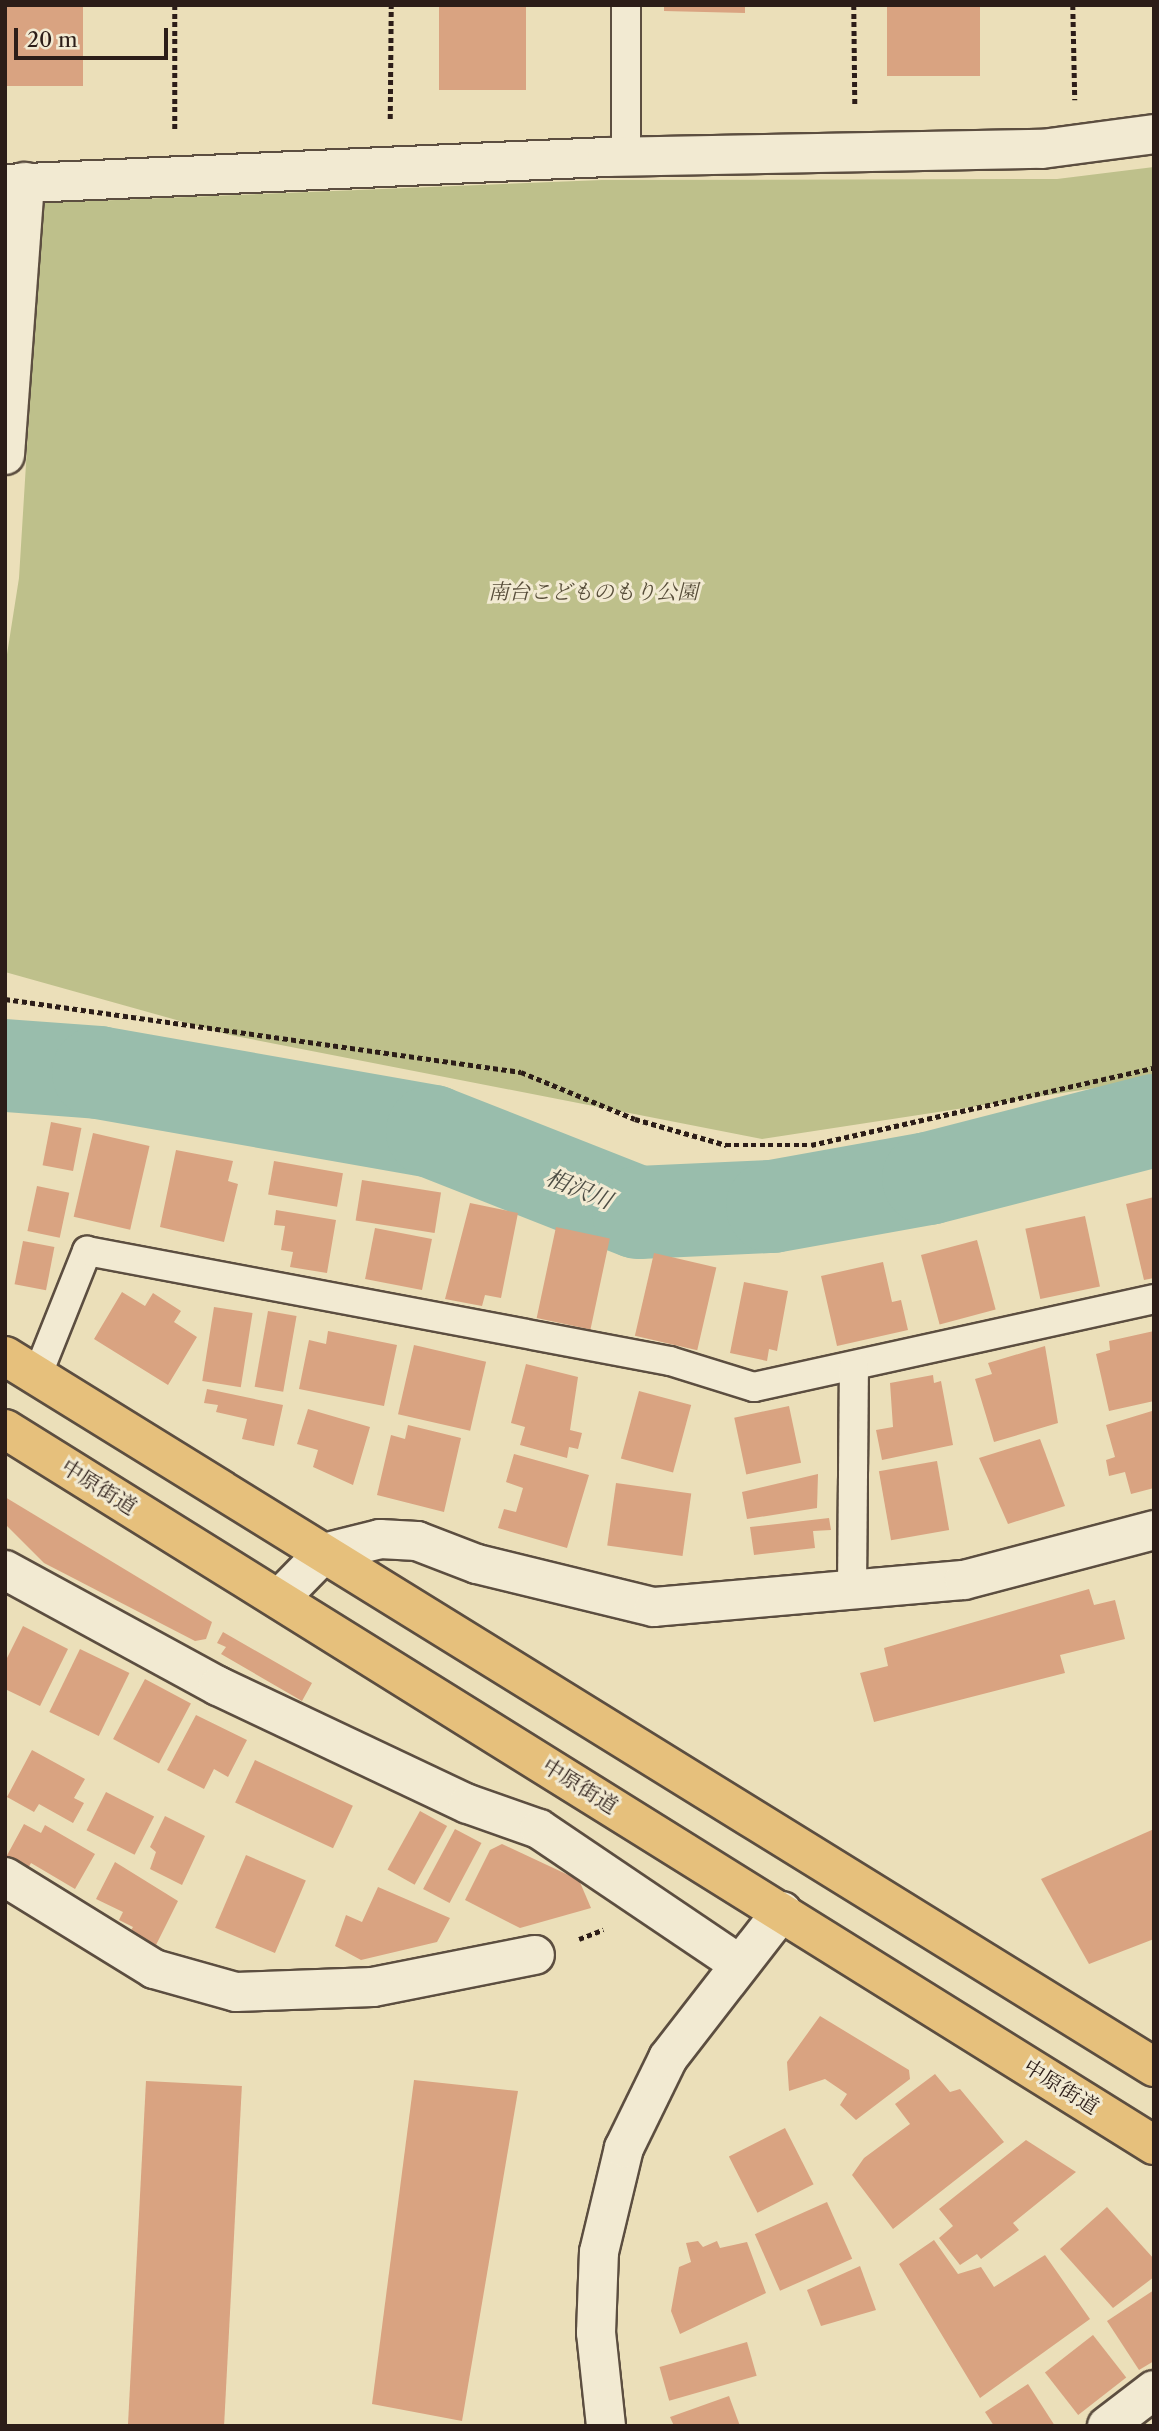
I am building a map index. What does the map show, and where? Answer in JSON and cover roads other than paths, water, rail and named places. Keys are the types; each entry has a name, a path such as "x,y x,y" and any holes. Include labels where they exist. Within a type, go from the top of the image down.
{"main road":[{"path":"21,1366 1154,2067"},
{"name":"中原街道","path":"5,1429 1154,2145"}],"street":[{"path":"5,455 15,183 626,157 1042,149 1154,134"},
{"path":"279,1599 324,1553 380,1539 417,1541 477,1564 654,1607 964,1580 1154,1530"},
{"path":"5,1570 218,1686 468,1804 539,1829 739,1964"},
{"path":"5,1877 154,1969 236,1992 373,1987 535,1955"},
{"path":"606,2426 596,2333 599,2252 624,2148 668,2058 782,1911"},
{"path":"1107,2426 1154,2390"}],"lane":[{"path":"626,5 626,157"},
{"path":"21,1366 87,1251 670,1361 754,1387 1154,1299"},
{"path":"852,1590 854,1367"}],"waterway":[{"name":"相沢川","path":"5,1065 98,1072 432,1131 638,1212 772,1206 928,1178 1154,1120"}],"park label":[{"name":"南台こどものもり公園","path":"593,592"}]}
